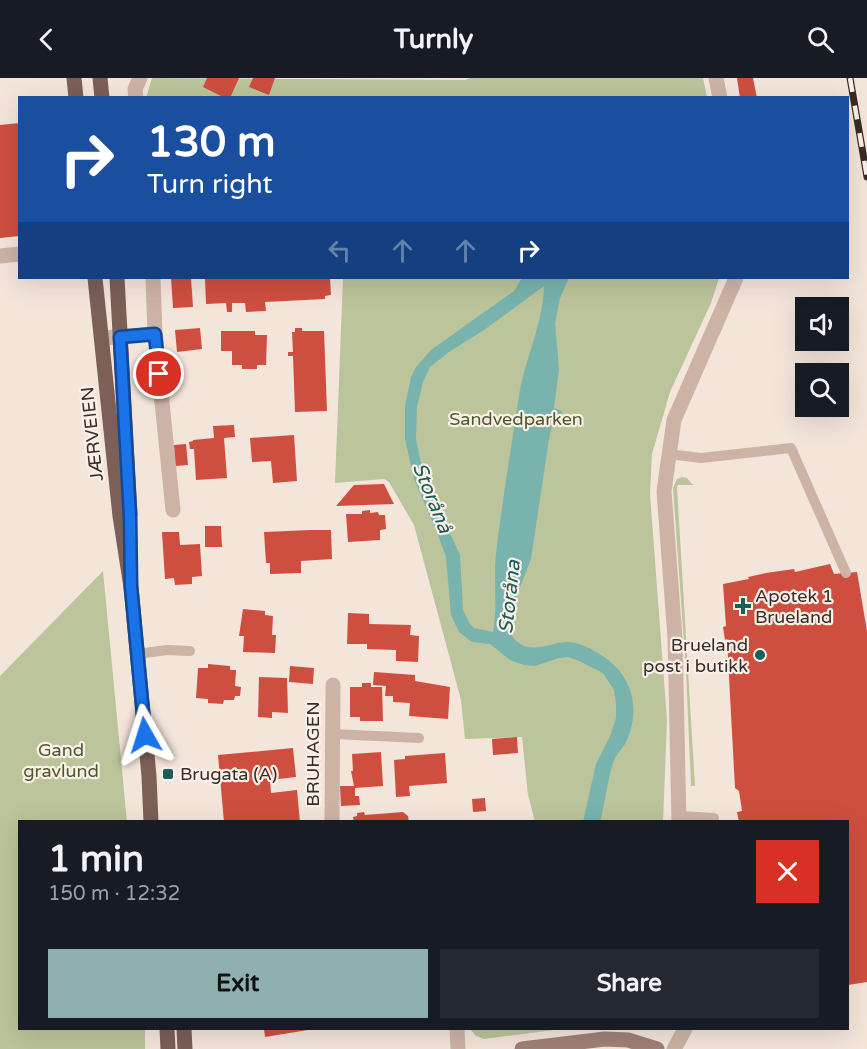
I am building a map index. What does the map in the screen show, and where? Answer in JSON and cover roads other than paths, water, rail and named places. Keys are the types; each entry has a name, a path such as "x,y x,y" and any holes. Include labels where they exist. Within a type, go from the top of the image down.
{"main road":[{"path":"74,78 76,96"},
{"path":"100,78 102,96"},
{"name":"JÆRVEIEN","path":"95,279 120,516 131,587 149,776 151,820"},
{"name":"JÆRVEIEN","path":"117,279 130,516 131,587"},
{"name":"JÆRVEIEN","path":"149,776 159,820"},
{"path":"167,1030 168,1049"},
{"path":"184,1030 185,1049"}],"street":[{"path":"136,96 135,89 140,78"},
{"path":"716,78 720,96"},
{"path":"0,256 18,254"},
{"path":"153,279 155,334 173,510"},
{"path":"679,819 675,638 664,491 674,420 736,279"},
{"path":"102,338 155,334"},
{"name":"BRUHAGEN","path":"332,820 333,685"},
{"path":"457,1030 458,1049"},
{"path":"675,1049 684,1030"},
{"path":"522,1049 590,1040 628,1040 657,1049"}],"lane":[{"path":"668,454 701,458 791,448 846,573"},
{"path":"137,654 167,650 190,651"},
{"path":"333,734 419,738"},
{"path":"679,819 714,818"}],"water":[{"path":"521,279 569,279 560,298 555,323 559,370 554,408 562,411 562,422 556,422 552,426 531,559 517,595 512,636 524,646 531,647 567,642 585,646 612,663 627,683 633,706 633,719 625,744 613,763 600,820 583,820 596,764 616,718 614,690 603,673 568,657 535,666 510,660 490,644 472,642 459,632 451,615 446,557 414,479 405,439 405,405 411,377 416,367 431,350 514,291","holes":["544,286 541,314 519,396 507,475 496,554 493,632 474,628 463,610 460,555 424,477 416,439 417,407 423,382 430,367"]}],"railway":[{"path":"850,78 867,177"}],"place":[{"name":"Apotek 1 Brueland","path":"743,606"},
{"name":"Brueland post i butikk","path":"760,655"},
{"name":"Brugata (A)","path":"168,774"}],"park label":[{"name":"Sandvedparken","path":"516,419"},
{"name":"Gand gravlund","path":"61,760"}],"water label":[{"name":"Storånå","path":"432,498"},
{"name":"Storåna","path":"510,597"}]}
